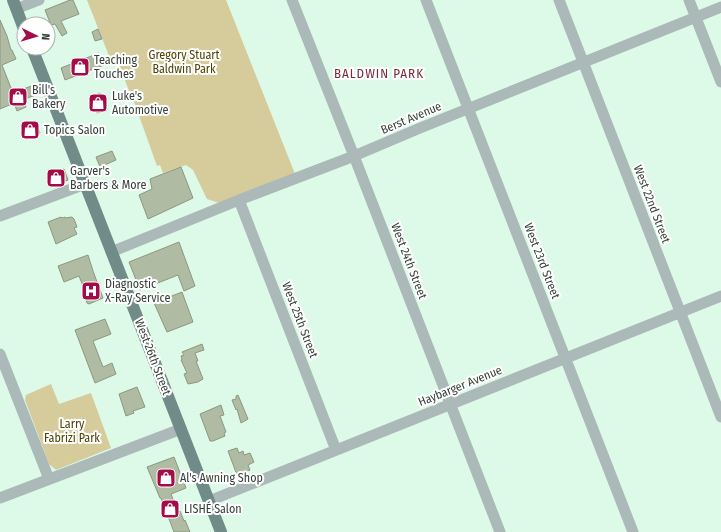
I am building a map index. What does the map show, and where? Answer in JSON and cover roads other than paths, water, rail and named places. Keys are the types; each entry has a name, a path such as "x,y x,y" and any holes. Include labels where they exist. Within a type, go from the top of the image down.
{"main road":[{"path":"14,4 19,16"},
{"name":"West 26th Street","path":"35,56 221,532"}],"street":[{"path":"14,4 39,0"},
{"name":"West 24th Street","path":"292,0 500,532"},
{"name":"West 23rd Street","path":"426,0 633,532"},
{"name":"West 22nd Street","path":"559,0 721,417"},
{"path":"689,0 721,82"},
{"name":"Berst Avenue","path":"111,252 239,200 354,156 468,108 721,7"},
{"path":"0,216 85,184"},
{"name":"West 25th Street","path":"239,200 336,450"},
{"name":"Haybarger Avenue","path":"209,501 721,296"},
{"path":"0,354 49,479"},
{"path":"0,498 181,429"}],"place":[{"name":"Teaching Touches","path":"80,67"},
{"name":"Bill's Bakery","path":"18,97"},
{"name":"Luke's Automotive","path":"98,103"},
{"name":"Topics Salon","path":"30,130"},
{"name":"Garver's Barbers & More","path":"56,178"},
{"name":"Diagnostic X-Ray Service","path":"91,291"},
{"name":"Al's Awning Shop","path":"166,478"},
{"name":"LISHÉ Salon","path":"170,509"}],"district":[{"name":"BALDWIN PARK","path":"379,73"}],"park label":[{"name":"Gregory Stuart Baldwin Park","path":"184,62"},
{"name":"Larry Fabrizi Park","path":"72,431"}]}
